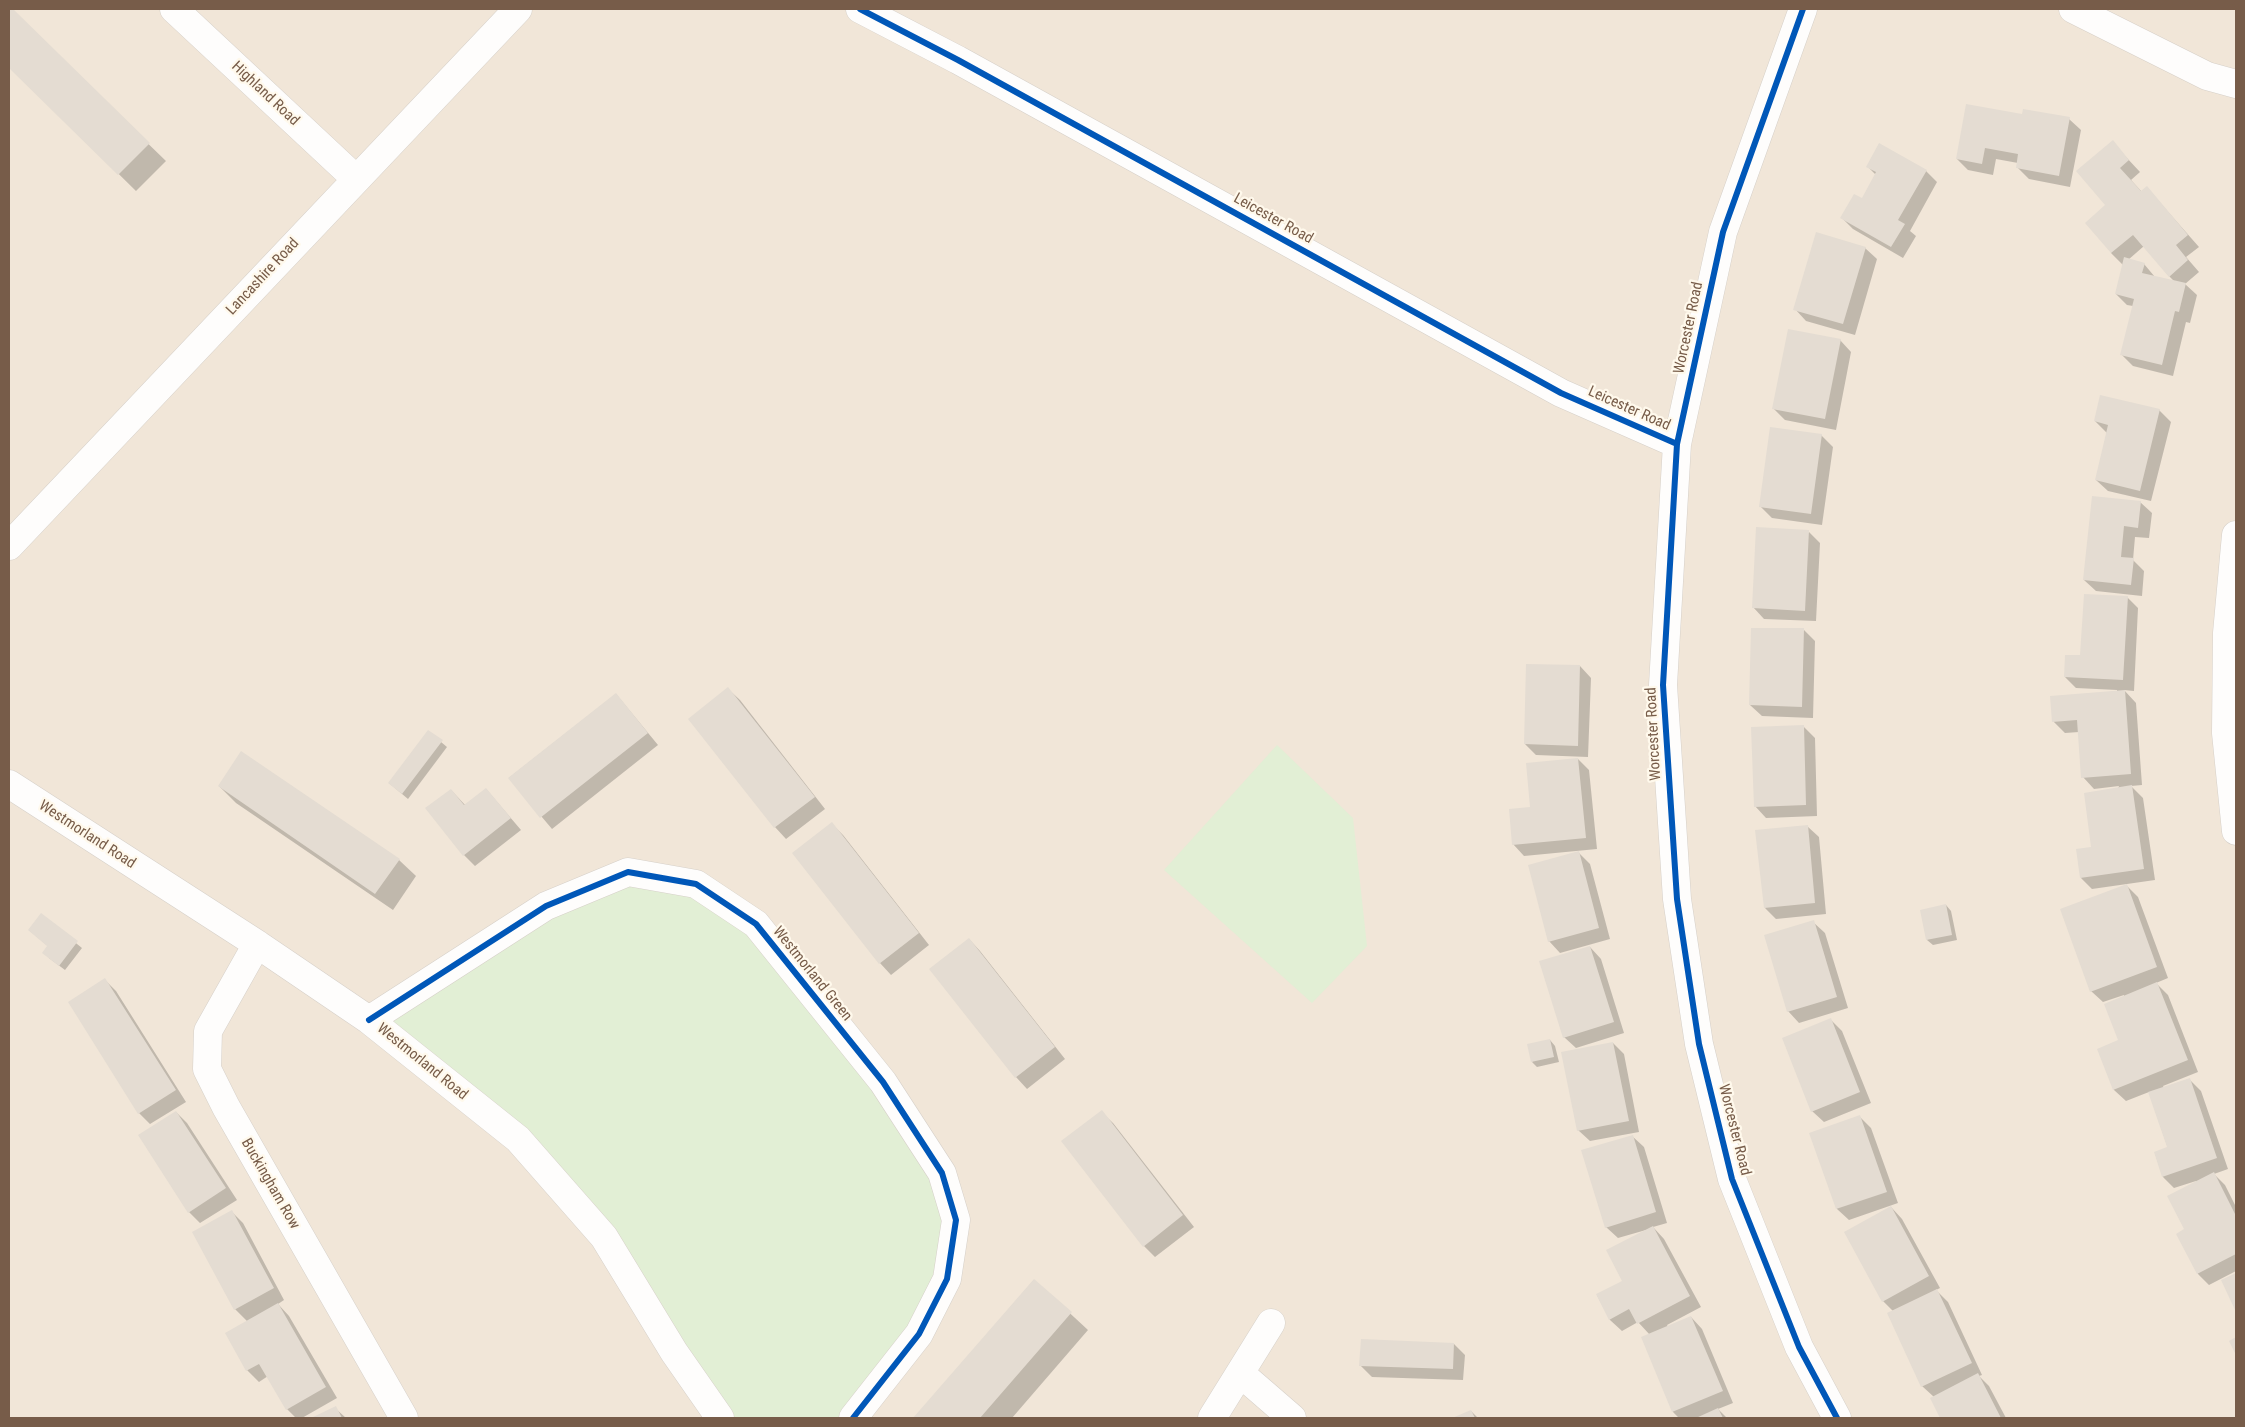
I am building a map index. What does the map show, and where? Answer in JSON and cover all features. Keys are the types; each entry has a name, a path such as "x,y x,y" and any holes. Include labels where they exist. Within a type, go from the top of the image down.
{"street":[{"name":"Highland Road","path":"174,9 356,179"},
{"name":"Lancashire Road","path":"9,546 518,9"},
{"name":"Leicester Road","path":"860,9 958,60 1561,393 1677,444"},
{"name":"Worcester Road","path":"1803,9 1723,232 1677,444 1663,686 1677,899 1699,1044 1732,1180 1799,1347 1837,1418"},
{"path":"2073,9 2207,76 2236,84"},
{"path":"2236,536 2228,633 2226,733 2236,831"},
{"name":"Westmorland Road","path":"9,784 257,944 369,1020 518,1139 604,1237 674,1352 720,1418"},
{"name":"Westmorland Green","path":"369,1020 546,906 628,872 696,884 756,924 883,1082 942,1173 956,1220 947,1279 919,1334 853,1418"},
{"name":"Buckingham Row","path":"257,944 208,1031 207,1069 230,1115 404,1418"},
{"path":"1212,1418 1271,1323"},
{"path":"1240,1373 1292,1418"}],"shaded area":[{"path":"9,9 2236,9 2236,1418 9,1418"}],"green space":[{"path":"1277,745 1353,818 1367,946 1312,1003 1164,870"},
{"path":"628,872 696,884 756,924 942,1173 947,1279 853,1418 720,1418 604,1237 369,1020"}],"building":[{"path":"9,9 13,9 150,143 118,175 9,68"},
{"path":"1966,104 2022,114 2023,109 2070,117 2059,176 2016,168 2018,154 1985,148 1982,164 1956,159"},
{"path":"2113,140 2129,160 2120,168 2141,191 2147,186 2188,235 2176,245 2188,260 2169,277 2133,235 2111,253 2085,223 2105,205 2076,171"},
{"path":"1879,143 1927,170 1898,220 1905,224 1891,247 1840,218 1854,194 1862,198 1876,172 1866,167"},
{"path":"1816,232 1866,247 1843,324 1793,310"},
{"path":"2124,257 2145,263 2142,273 2186,283 2179,312 2175,311 2162,365 2120,355 2134,299 2115,294"},
{"path":"1788,329 1841,339 1825,419 1772,409"},
{"path":"2100,395 2160,409 2140,491 2095,480 2108,425 2094,421"},
{"path":"1770,427 1822,434 1811,514 1759,507"},
{"path":"2092,496 2141,501 2138,528 2124,526 2121,557 2134,558 2131,585 2083,580"},
{"path":"1756,527 1809,530 1805,611 1752,608"},
{"path":"2084,594 2128,596 2123,680 2064,677 2065,655 2080,655"},
{"path":"1751,628 1804,628 1802,707 1749,705"},
{"path":"1526,664 1580,665 1578,746 1524,744"},
{"path":"728,687 815,797 774,828 688,719"},
{"path":"2125,690 2131,774 2081,778 2077,720 2052,722 2050,696"},
{"path":"616,693 648,733 540,818 508,778"},
{"path":"1804,725 1806,805 1754,807 1751,727"},
{"path":"428,730 443,740 402,794 388,783"},
{"path":"241,751 400,859 375,894 218,786"},
{"path":"1578,758 1586,838 1512,845 1509,809 1530,807 1526,763"},
{"path":"2132,785 2144,869 2080,878 2076,849 2091,847 2084,793"},
{"path":"486,788 511,818 463,856 425,808 451,789 464,805"},
{"path":"832,822 919,933 879,964 792,853"},
{"path":"1808,825 1815,903 1764,908 1755,830"},
{"path":"1579,851 1599,928 1548,942 1528,865"},
{"path":"2127,884 2157,967 2090,992 2060,909"},
{"path":"1946,904 1952,935 1926,940 1920,910"},
{"path":"41,913 78,941 59,966 42,953 47,946 28,930"},
{"path":"1814,920 1837,997 1787,1012 1764,935"},
{"path":"969,938 1055,1047 1015,1078 929,969"},
{"path":"1590,946 1614,1022 1563,1038 1539,961"},
{"path":"105,978 176,1090 138,1114 68,1002"},
{"path":"2157,982 2188,1060 2113,1090 2097,1049 2118,1040 2104,1004"},
{"path":"1831,1018 1860,1092 1811,1112 1782,1038"},
{"path":"1550,1039 1554,1057 1531,1062 1527,1044"},
{"path":"1613,1042 1629,1121 1577,1131 1561,1052"},
{"path":"2190,1078 2217,1158 2162,1177 2154,1152 2167,1147 2148,1092"},
{"path":"1102,1110 1183,1215 1143,1247 1061,1141"},
{"path":"176,1111 226,1188 188,1213 138,1135"},
{"path":"1860,1115 1887,1192 1836,1209 1809,1133"},
{"path":"1633,1135 1656,1212 1605,1228 1581,1150"},
{"path":"2214,1172 2236,1216 2236,1254 2197,1274 2176,1234 2184,1229 2167,1196"},
{"path":"1891,1206 1929,1276 1882,1302 1844,1232"},
{"path":"232,1210 274,1288 234,1310 192,1232"},
{"path":"1653,1226 1690,1296 1637,1324 1629,1309 1609,1320 1596,1294 1622,1281 1606,1250"},
{"path":"2236,1273 2236,1312 2221,1280"},
{"path":"1034,1279 1072,1312 980,1418 913,1418"},
{"path":"1937,1289 1972,1363 1921,1387 1887,1313"},
{"path":"278,1303 326,1387 286,1410 259,1364 246,1371 225,1333"},
{"path":"1691,1316 1723,1391 1672,1412 1641,1337"},
{"path":"2236,1337 2236,1355 2229,1341"},
{"path":"1361,1339 1454,1343 1453,1369 1359,1366"},
{"path":"1978,1373 2001,1418 1940,1418 1930,1398"},
{"path":"336,1406 342,1418 311,1418"},
{"path":"1718,1408 1723,1418 1696,1418"},
{"path":"1471,1410 1475,1418 1452,1418"}],"cycle path":[{"path":"860,9 958,60 1561,393 1677,444"},
{"path":"1803,9 1723,232 1677,444 1663,685 1677,899 1699,1044 1732,1179 1799,1347 1837,1418"},
{"path":"369,1020 546,906 628,872 696,884 756,924 883,1082 942,1173 956,1220 947,1279 919,1334 853,1418"}]}
